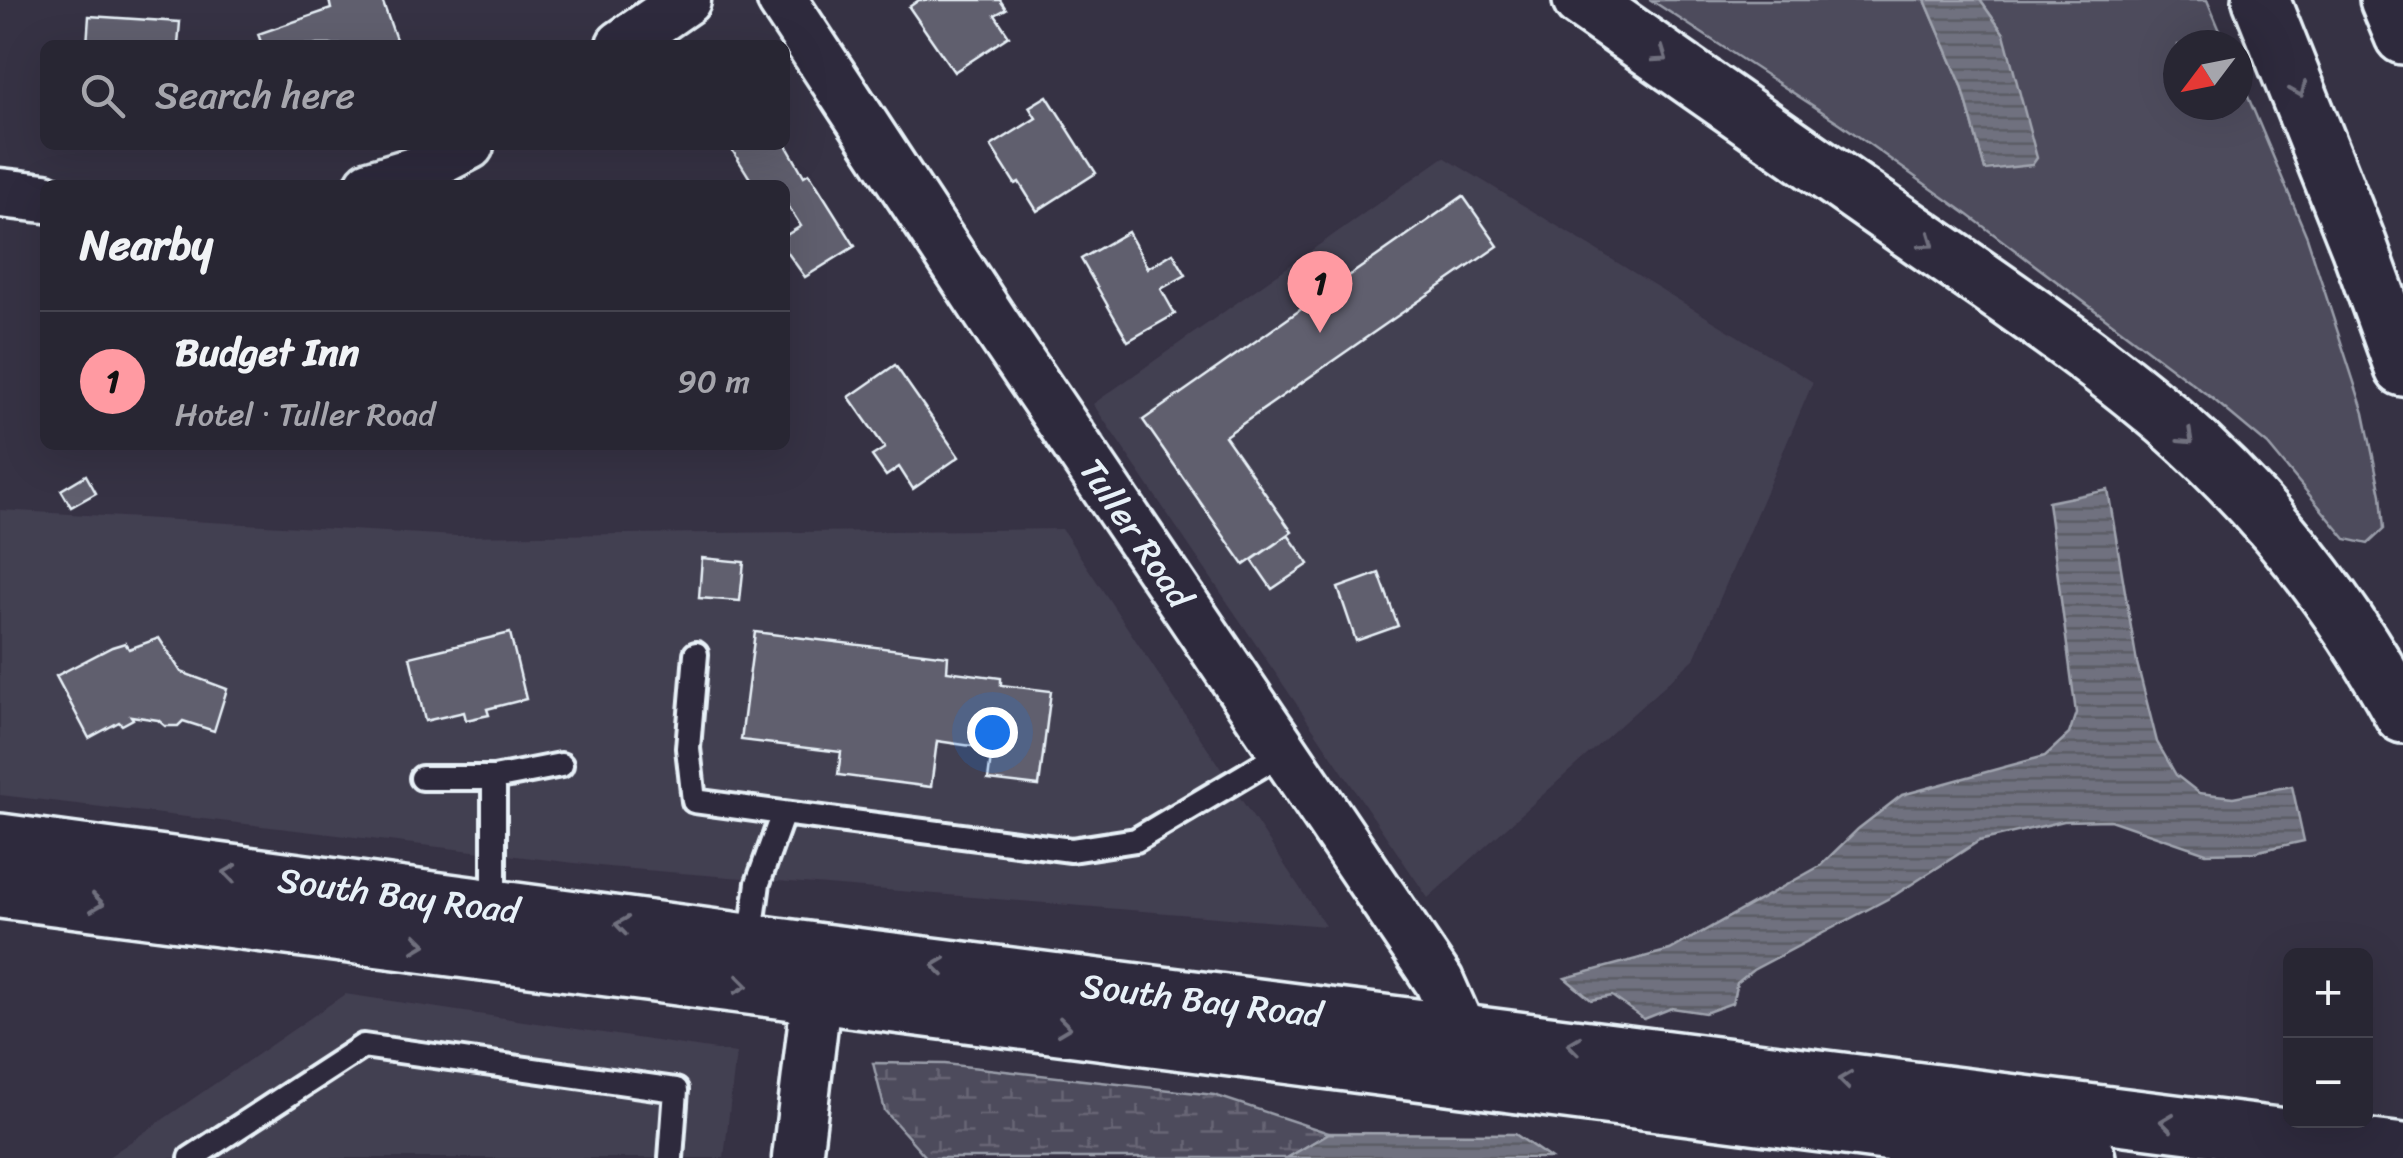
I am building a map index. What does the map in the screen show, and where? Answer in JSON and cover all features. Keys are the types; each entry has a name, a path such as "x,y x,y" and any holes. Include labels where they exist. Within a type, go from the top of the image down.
{"main road":[{"path":"1582,0 2023,309 2168,420 2219,468 2301,559 2361,644 2403,715"},
{"path":"2261,0 2334,178 2403,368"},
{"path":"2388,0 2403,36"},
{"name":"South Bay Road","path":"0,842 750,942 819,973"},
{"name":"South Bay Road","path":"0,890 819,973 1460,1054 2403,1152"},
{"name":"South Bay Road","path":"1460,1054 2087,1158"}],"street":[{"path":"628,40 686,0"},
{"name":"Tuller Road","path":"782,0 1003,336 1438,981 1460,1054"},
{"path":"386,180 423,168 459,150"},
{"path":"0,192 40,197"},
{"path":"797,1158 819,973"}],"lane":[{"path":"696,654 688,748 694,801 1071,850 1136,840 1284,752"},
{"path":"422,778 494,778 561,765"},
{"path":"494,778 494,908"},
{"path":"750,942 758,883 783,813"},
{"path":"191,1158 363,1046 676,1090 671,1158"}],"shaded area":[{"path":"1444,157 1813,382 1694,659 1428,898 1093,404"},
{"path":"0,510 456,536 1062,529 1325,926 608,867 0,795"},
{"path":"345,994 736,1053 724,1158 107,1158"}],"green space":[{"path":"1651,0 1925,0 1962,86 1985,170 2004,34 1980,0 2207,0 2220,30 2163,30 2163,120 2253,120 2253,109 2307,237 2364,413 2384,529 2368,544 2346,539 2268,445 2213,399 1841,124"},
{"path":"873,1063 945,1064 1214,1095 1329,1133 1287,1158 927,1158 885,1111"}],"water":[{"path":"1925,0 1980,0 2004,34 2037,158 2032,165 1985,170 1962,86"},
{"path":"2108,490 2137,663 2157,742 2176,775 2199,793 2233,797 2292,786 2304,841 2254,852 2206,853 2110,820 2064,821 1979,841 1895,895 1753,970 1737,983 1732,1003 1705,1013 1672,1008 1644,1019 1612,996 1591,1000 1565,978 1670,950 1820,866 1858,829 1902,795 2045,756 2069,734 2076,713 2048,502"},
{"path":"1329,1133 1515,1134 1550,1158 1287,1158"}],"building":[{"path":"329,0 382,0 396,40 260,40 258,34 331,9"},
{"path":"919,0 1000,0 1006,9 995,15 1009,36 954,72 909,7"},
{"path":"89,16 180,22 178,40 87,40"},
{"path":"1047,96 1096,173 1037,211 991,146 1036,118 1029,107"},
{"path":"732,150 789,150 804,176 809,173 855,246 805,277 790,256 790,233 801,226 790,209 790,180 751,180"},
{"path":"1463,196 1498,246 1225,436 1292,532 1244,565 1143,420"},
{"path":"1128,232 1148,268 1173,253 1186,275 1161,289 1175,314 1128,341 1081,259"},
{"path":"895,365 959,457 913,489 899,467 886,476 872,456 885,448 849,397"},
{"path":"86,475 96,493 71,507 61,490"},
{"path":"1288,535 1309,564 1272,589 1252,560"},
{"path":"702,558 744,562 740,601 699,598"},
{"path":"1379,573 1398,626 1356,641 1338,588"},
{"path":"755,632 948,656 947,671 1001,678 1001,685 1051,691 1039,786 988,780 992,749 937,741 931,787 838,775 841,752 741,740"},
{"path":"510,633 526,699 487,709 489,715 466,720 464,712 425,721 410,657"},
{"path":"159,638 181,672 227,689 214,731 183,721 178,726 165,726 158,720 131,716 133,719 122,725 119,722 89,738 56,676 112,647 125,643 129,649"}],"place":[{"name":"Budget Inn","path":"1320,333"}]}
